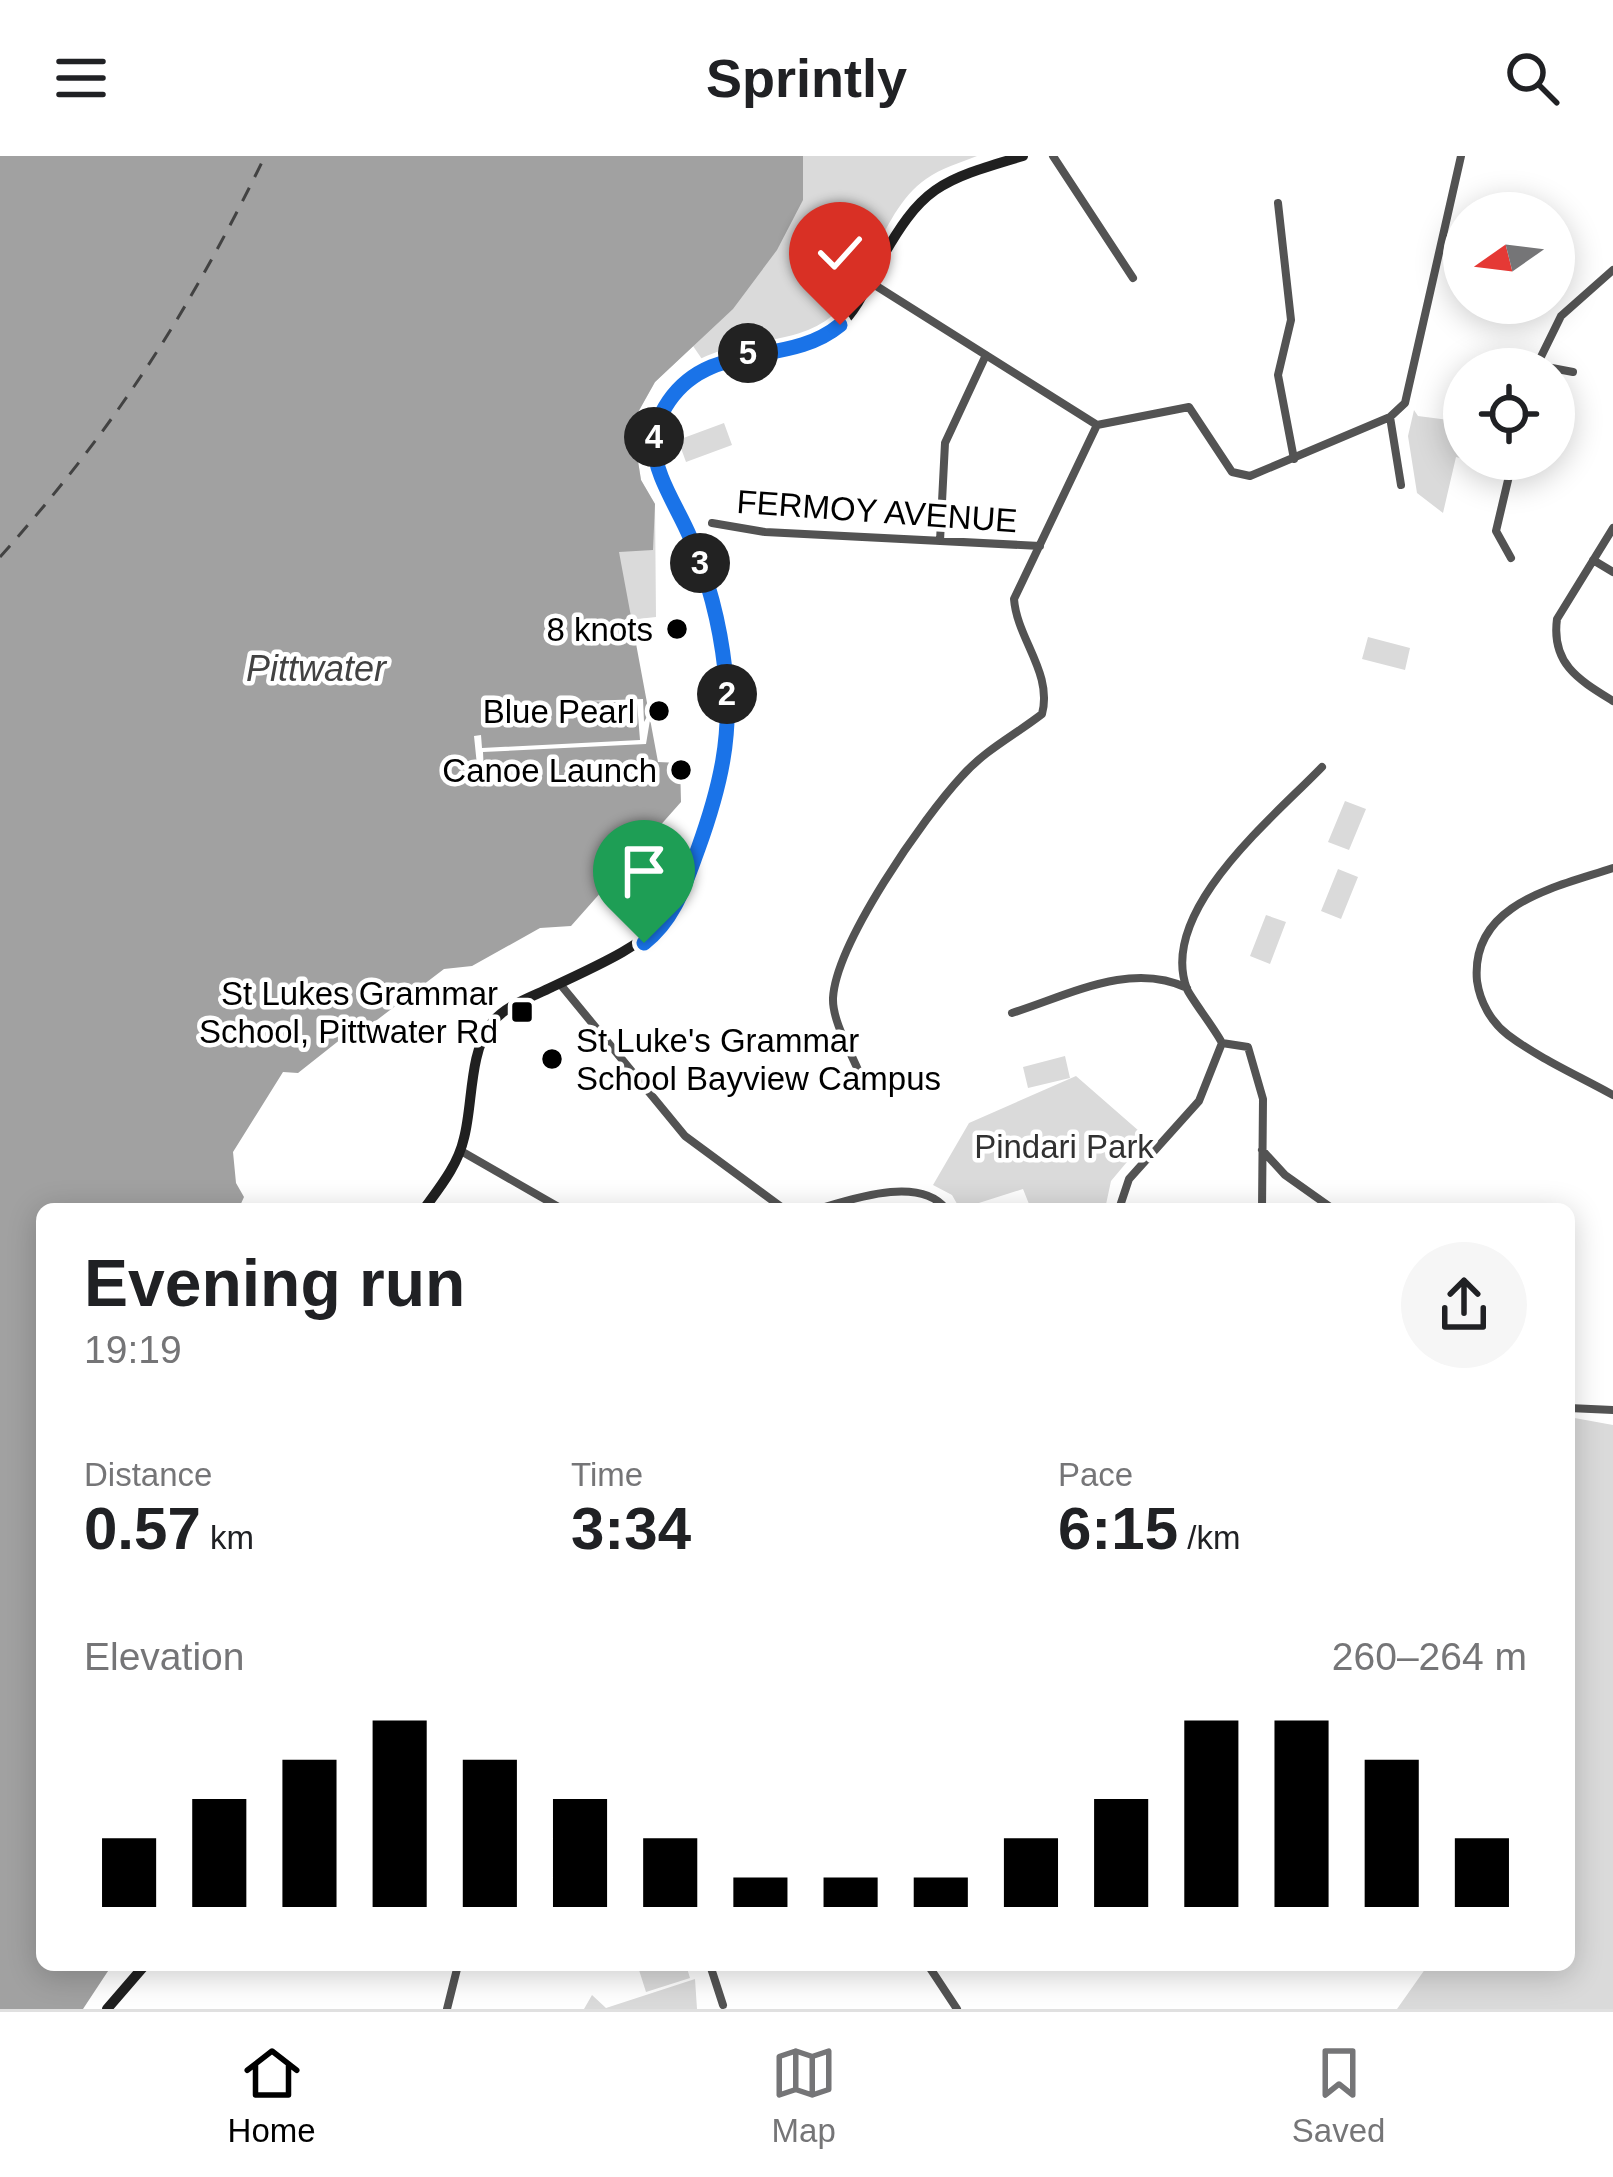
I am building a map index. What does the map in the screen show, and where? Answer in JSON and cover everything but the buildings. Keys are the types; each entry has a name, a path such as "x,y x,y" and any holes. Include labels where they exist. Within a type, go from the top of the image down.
{"main road":[{"path":"428,1203 460,1151 486,1031 506,1010 644,943 671,915 724,767 728,718 722,646 699,559 655,455 659,418 686,382 714,364 735,356 796,348 830,334 848,317 899,228 938,184 1023,156"},
{"path":"107,2009 140,1971"}],"street":[{"path":"1053,156 1132,278"},
{"path":"869,281 1097,424 1189,407 1232,472 1250,476 1390,417 1405,403 1461,156"},
{"path":"1278,203 1291,320 1278,376 1294,459"},
{"path":"1545,348 1561,316 1613,270"},
{"path":"940,541 945,442 986,356"},
{"path":"1390,417 1400,485"},
{"path":"864,1085 832,1004 837,973 898,858 949,791 996,745 1042,713 1046,687 1016,619 1014,599 1097,424"},
{"path":"1508,480 1496,531 1510,558"},
{"name":"FERMOY AVENUE","path":"712,523 752,531 1040,546"},
{"path":"1613,528 1557,619 1555,636 1561,659 1574,677 1613,701"},
{"path":"1593,560 1613,572"},
{"path":"1222,1043 1187,988 1185,950 1198,902 1322,767"},
{"path":"1613,868 1505,911 1481,946 1477,969 1483,1003 1507,1034 1613,1095"},
{"path":"1012,1013 1137,974 1164,977 1187,988"},
{"path":"560,984 685,1136 769,1203"},
{"path":"1222,1043 1245,1043 1255,1059 1263,1099 1262,1203"},
{"path":"1121,1203 1129,1179 1199,1101 1222,1043"},
{"path":"1261,1149 1286,1175 1325,1203"},
{"path":"460,1151 551,1203"},
{"path":"839,1203 919,1192 936,1203"},
{"path":"1575,1408 1613,1411"},
{"path":"447,2009 456,1971"},
{"path":"712,1971 723,2005"},
{"path":"932,1971 957,2009"}],"green space":[{"path":"658,156 977,156 932,175 909,194 851,297 819,330 704,362 693,346 655,382 632,423 641,480 655,504 656,617 629,620 622,574 610,571"},
{"path":"1414,410 1418,416 1443,419 1443,480 1451,480 1443,513 1417,493 1408,436"},
{"path":"724,423 732,445 686,462 678,440"},
{"path":"1368,637 1410,648 1405,670 1362,659"},
{"path":"1345,801 1366,809 1349,850 1328,842"},
{"path":"1338,869 1358,877 1341,919 1321,911"},
{"path":"1266,915 1286,922 1270,964 1250,956"},
{"path":"1065,1056 1070,1078 1028,1088 1023,1067"},
{"name":"Pindari Park","path":"1076,1076 1147,1138 1111,1181 1106,1203 1029,1203 1023,1189 979,1203 957,1203 933,1185 969,1123"},
{"path":"1575,1418 1613,1425 1613,2009 1397,2009 1424,1971 1575,1971"},
{"path":"639,1971 688,1971 690,1978 646,1992"},
{"path":"695,1979 697,2009 584,2009 592,1995 606,2008"}],"water":[{"name":"Pittwater","path":"0,156 803,156 803,200 777,250 733,309 655,382 632,423 641,480 655,504 653,550 619,552 658,762 680,763 681,802 571,926 540,928 472,966 444,969 373,1023 365,1020 298,1073 283,1072 233,1152 236,1183 244,1197 241,1203 36,1203 36,1971 108,1971 83,2009 0,2009"}],"pier":[{"path":"643,699 644,722 649,713 650,720 646,744 483,752 484,774 478,775 474,736 481,735 482,748 640,740 637,703 587,701"}],"ferry route":[{"path":"0,557 80,461 148,366 208,266 265,156"}],"place":[{"name":"8 knots","path":"677,629"},
{"name":"Blue Pearl","path":"659,711"},
{"name":"Canoe Launch","path":"681,770"},
{"name":"St Lukes Grammar School, Pittwater Rd","path":"522,1012"},
{"name":"St Luke's Grammar School Bayview Campus","path":"552,1059"}],"route":[{"path":"644,943 663,926 677,903 720,786 728,730 725,665 715,614 695,549 658,466 653,446 656,427 674,395 704,370 746,353 808,345 840,325"}]}
